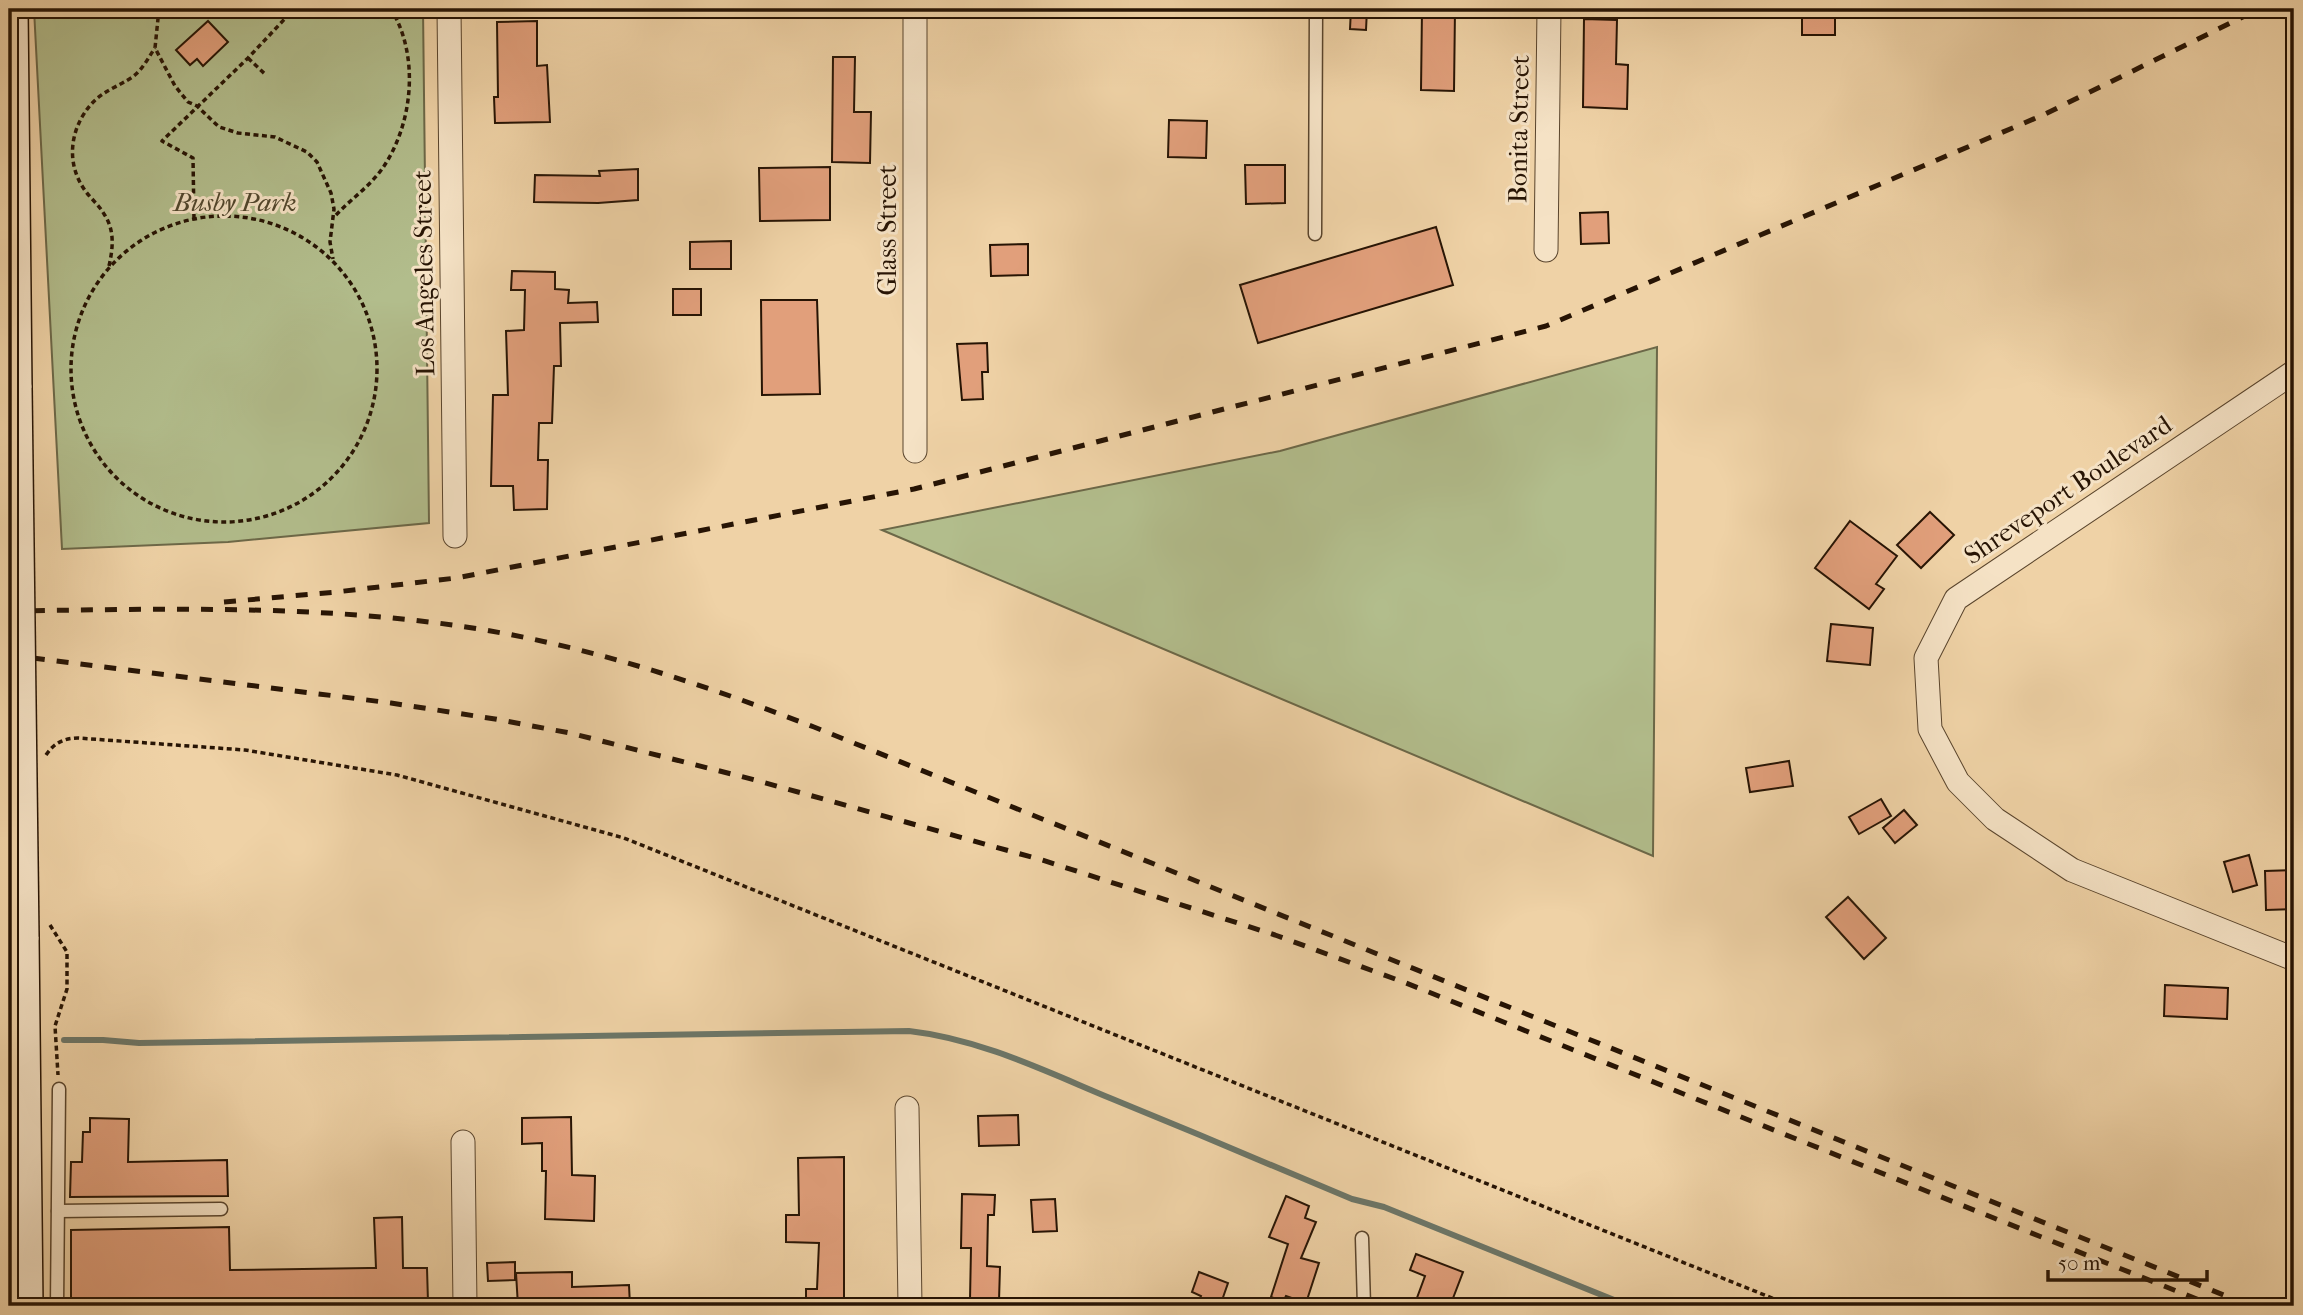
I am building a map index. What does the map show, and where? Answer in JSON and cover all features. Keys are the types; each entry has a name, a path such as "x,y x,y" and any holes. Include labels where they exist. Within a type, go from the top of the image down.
{"main road":[{"path":"11,9 15,388 36,931 26,1306"}],"street":[{"name":"Los Angeles Street","path":"449,9 455,536"},
{"name":"Glass Street","path":"915,9 915,451"},
{"name":"Bonita Street","path":"1546,250 1549,9"},
{"name":"Shreveport Boulevard","path":"2294,372 1956,599 1926,658 1930,729 1958,782 1995,819 2073,870 2294,959"},
{"path":"907,1108 910,1306"},
{"path":"463,1142 465,1306"}],"lane":[{"path":"1315,234 1316,9"},
{"path":"57,1306 59,1089"},
{"path":"58,1211 221,1209"},
{"path":"1362,1238 1364,1306"}],"path":[{"path":"109,268 113,245 110,226 76,175 72,150 75,133 90,104 108,90 131,79 155,48 159,9"},
{"path":"194,219 193,158 162,141 248,58 294,9"},
{"path":"335,217 382,168 400,130 406,109 409,85 406,48 391,9"},
{"path":"155,48 175,86 188,102 197,106 219,127 238,133 275,136 307,152 317,162 331,193 335,217 330,242 334,261"},
{"path":"248,58 266,75"},
{"path":"231,216 276,225 316,246 334,261 361,298 375,341 377,387 365,431 340,469 305,499 263,517 217,521 172,512 151,503 132,491 100,458 79,418 71,373 74,339 84,306 95,286 125,252 144,239 164,228 194,219 231,216"},
{"path":"43,761 55,744 71,738 245,750 397,775 624,838 1791,1306"},
{"path":"36,931 67,952 67,989 55,1026 59,1089"}],"green space":[{"name":"Busby Park","path":"34,9 423,9 429,523 228,542 62,549"},
{"path":"1657,347 1653,856 882,530 1280,451"}],"building":[{"path":"1351,9 1367,9 1366,30 1350,29"},
{"path":"1422,9 1455,9 1454,91 1421,90"},
{"path":"1802,9 1835,9 1835,35 1802,35"},
{"path":"1584,19 1617,20 1616,64 1628,65 1627,109 1583,107"},
{"path":"208,21 228,42 203,66 197,59 190,65 176,50"},
{"path":"537,21 537,66 547,65 550,122 495,123 494,97 498,97 497,22"},
{"path":"833,57 855,57 854,112 871,112 870,163 832,162"},
{"path":"1169,120 1207,121 1206,158 1168,157"},
{"path":"1245,165 1285,165 1285,203 1246,204"},
{"path":"830,167 830,220 760,221 759,168"},
{"path":"638,169 638,200 598,203 534,202 535,175 600,176 599,171"},
{"path":"1608,212 1609,243 1581,244 1580,213"},
{"path":"1436,227 1453,285 1258,343 1240,285"},
{"path":"731,241 731,269 690,269 690,242"},
{"path":"1028,244 1028,275 991,276 990,245"},
{"path":"512,271 555,272 555,289 569,290 568,303 597,302 598,322 560,323 561,366 554,366 552,423 539,423 538,460 548,460 547,509 514,510 513,486 491,486 493,395 508,395 506,331 524,330 525,290 511,290"},
{"path":"673,289 701,289 701,315 673,315"},
{"path":"761,300 817,300 820,394 762,395"},
{"path":"987,343 988,372 982,372 983,399 962,400 957,344"},
{"path":"1930,512 1954,535 1921,568 1897,545"},
{"path":"1850,521 1897,556 1876,584 1884,589 1869,609 1815,568"},
{"path":"1831,624 1873,628 1870,665 1827,661"},
{"path":"1789,761 1793,786 1750,792 1746,768"},
{"path":"1881,799 1891,816 1859,834 1849,817"},
{"path":"1904,810 1917,825 1895,843 1883,828"},
{"path":"2249,855 2257,885 2233,892 2224,862"},
{"path":"2294,870 2294,909 2266,910 2265,871"},
{"path":"1848,897 1886,938 1864,959 1826,917"},
{"path":"2165,985 2228,988 2227,1019 2164,1016"},
{"path":"1018,1115 1019,1145 979,1146 978,1116"},
{"path":"571,1117 572,1175 595,1176 594,1221 545,1219 546,1171 542,1171 542,1143 522,1144 522,1118"},
{"path":"90,1118 129,1119 128,1162 227,1160 228,1196 70,1197 71,1162 82,1162 83,1132 90,1132"},
{"path":"844,1157 844,1306 806,1306 806,1289 817,1289 819,1243 786,1242 786,1215 799,1215 798,1158"},
{"path":"962,1194 995,1195 994,1215 988,1215 987,1266 1000,1267 999,1301 970,1300 971,1248 961,1248"},
{"path":"1286,1196 1309,1206 1305,1218 1316,1222 1301,1258 1319,1263 1306,1303 1286,1296 1283,1302 1271,1297 1288,1244 1269,1237"},
{"path":"1055,1199 1057,1231 1033,1232 1031,1200"},
{"path":"402,1217 403,1268 427,1268 428,1302 71,1306 71,1230 229,1227 230,1270 376,1268 374,1218"},
{"path":"1416,1254 1463,1272 1450,1306 1414,1306 1425,1276 1410,1270"},
{"path":"515,1262 515,1280 488,1281 487,1263"},
{"path":"572,1272 572,1287 629,1285 630,1306 518,1306 516,1273"},
{"path":"1199,1272 1228,1283 1220,1306 1197,1306 1201,1296 1192,1292"}],"waterway":[{"path":"64,1040 139,1043 909,1031 935,1035 987,1049 1037,1067 1352,1199 1384,1207 1629,1306"}],"railway":[{"path":"224,602 456,578 914,489 1546,326 2043,115 2259,9"},
{"path":"9,611 244,610 362,615 522,637 649,669 814,727 2251,1306"},
{"path":"9,655 391,703 570,733 755,780 1042,860 1275,935 1406,983 2214,1306"}]}
